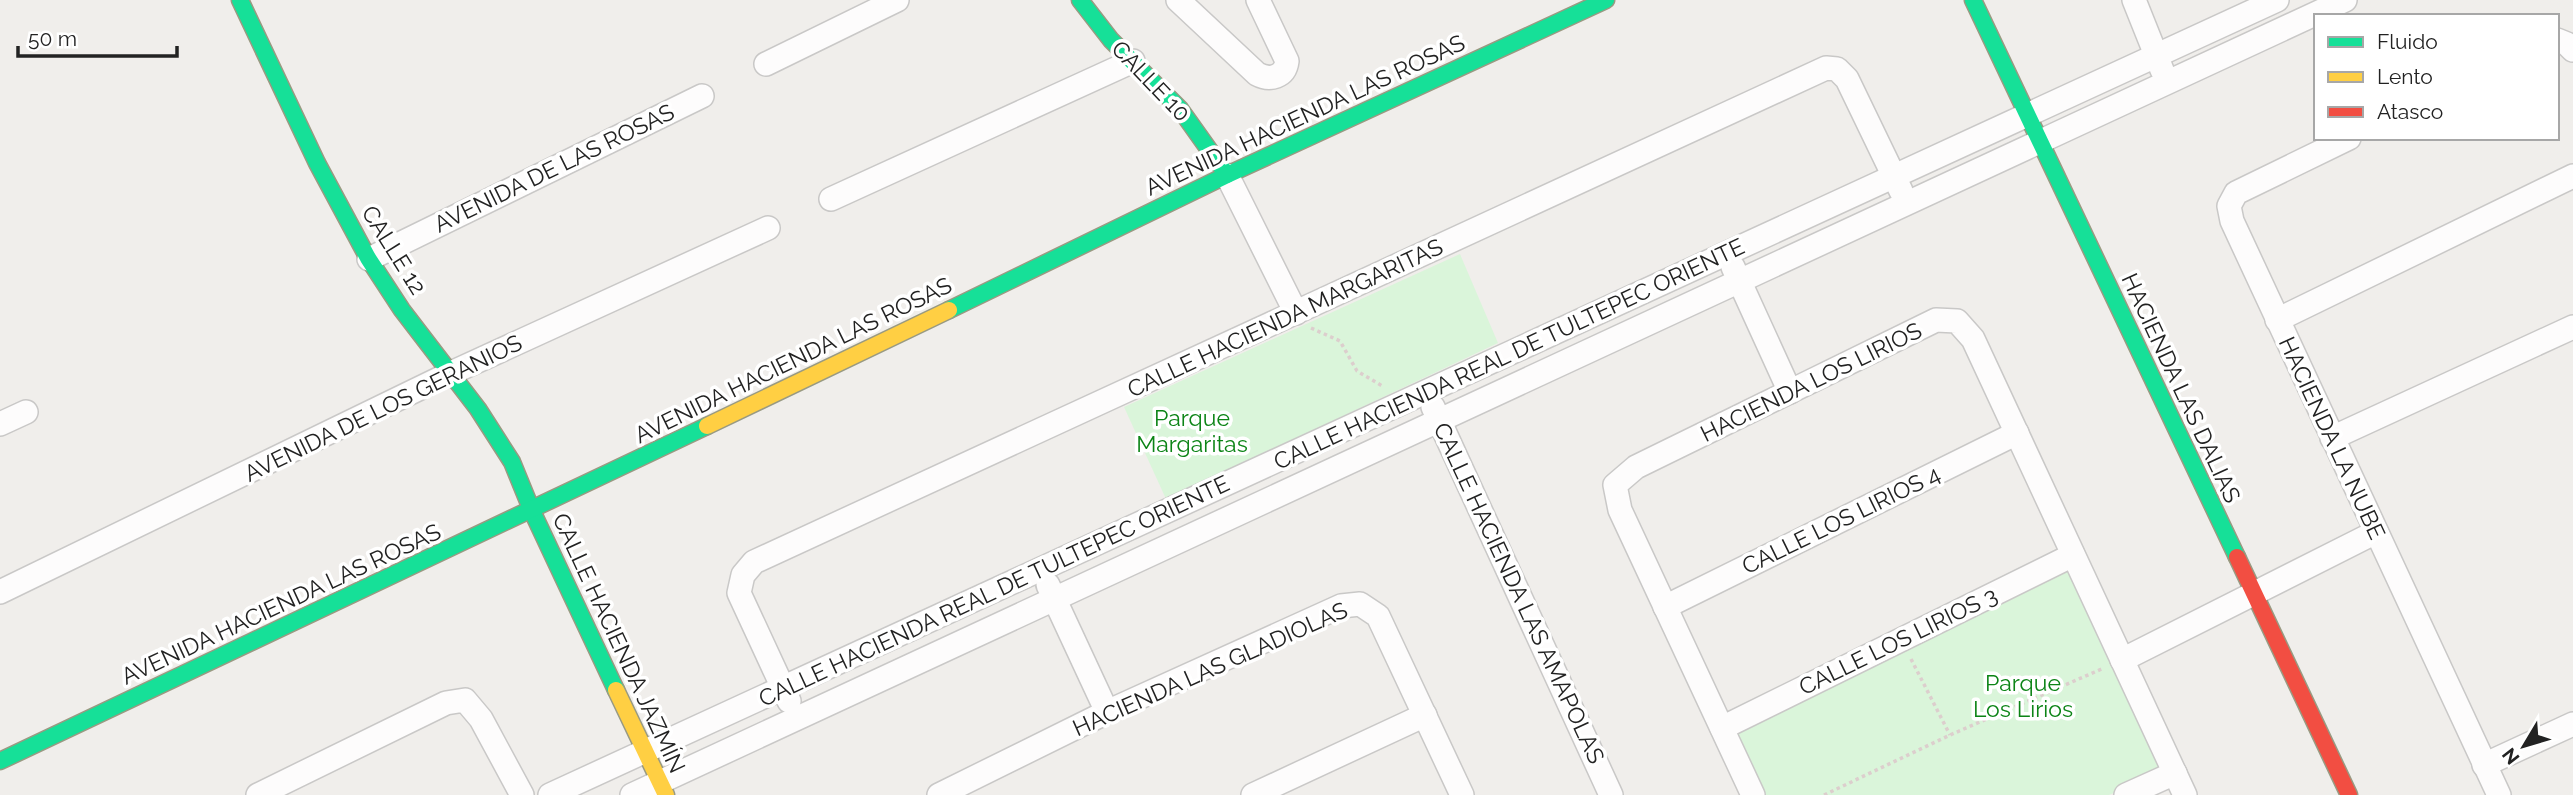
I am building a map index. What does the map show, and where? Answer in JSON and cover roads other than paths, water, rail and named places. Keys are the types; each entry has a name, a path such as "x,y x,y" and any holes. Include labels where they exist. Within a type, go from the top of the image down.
{"street":[{"name":"CALLE 12","path":"240,0 333,194 369,259 449,374 484,416 513,465 532,511"},
{"path":"766,64 897,0"},
{"name":"CALLE 10","path":"1080,0 1111,41 1181,111 1227,175 1296,313"},
{"path":"1178,0 1256,74 1269,78 1281,74 1286,69 1287,61 1258,0"},
{"name":"AVENIDA HACIENDA LAS ROSAS","path":"0,761 532,511 1227,175 1606,0"},
{"name":"HACIENDA LAS DALIAS","path":"1973,0 2349,795"},
{"path":"2134,0 2166,83"},
{"name":"CALLE HACIENDA REAL DE TULTEPEC ORIENTE","path":"550,795 2277,0"},
{"path":"2316,14 2346,0"},
{"path":"632,795 663,789 797,719 2314,15"},
{"path":"831,200 1133,61"},
{"name":"CALLE HACIENDA MARGARITAS","path":"797,719 739,593 743,575 754,562 1826,68 1837,69 1847,79 1906,204"},
{"name":"AVENIDA DE LAS ROSAS","path":"369,259 702,96"},
{"name":"HACIENDA LA NUBE","path":"2345,140 2236,193 2228,206 2232,221 2277,320 2499,795"},
{"path":"2277,320 2573,176"},
{"name":"AVENIDA DE LOS GERANIOS","path":"0,592 449,374 768,228"},
{"path":"1726,254 1790,392"},
{"name":"HACIENDA LOS LIRIOS","path":"1753,795 1620,510 1615,485 1636,467 1936,320 1957,321 1973,339 2185,795"},
{"path":"2332,438 2573,327"},
{"name":"CALLE HACIENDA LAS AMAPOLAS","path":"1416,396 1439,421 1611,795"},
{"path":"0,424 26,412"},
{"name":"CALLE LOS LIRIOS 4","path":"1665,607 2017,433"},
{"name":"CALLE HACIENDA JAZMÍN","path":"532,511 663,789"},
{"path":"2122,660 2376,532"},
{"name":"CALLE LOS LIRIOS 3","path":"1722,728 2073,555"},
{"path":"1041,569 1107,712"},
{"name":"HACIENDA LAS GLADIOLAS","path":"939,795 1107,712 1341,606 1360,604 1378,616 1462,795"},
{"path":"258,795 446,703 465,700 481,719 522,795"},
{"path":"1253,795 1425,715"},
{"path":"2484,765 2573,724"},
{"path":"2126,795 2175,774"}],"park label":[{"name":"Parque Margaritas","path":"1192,431"},
{"name":"Parque Los Lirios","path":"2023,696"}]}
